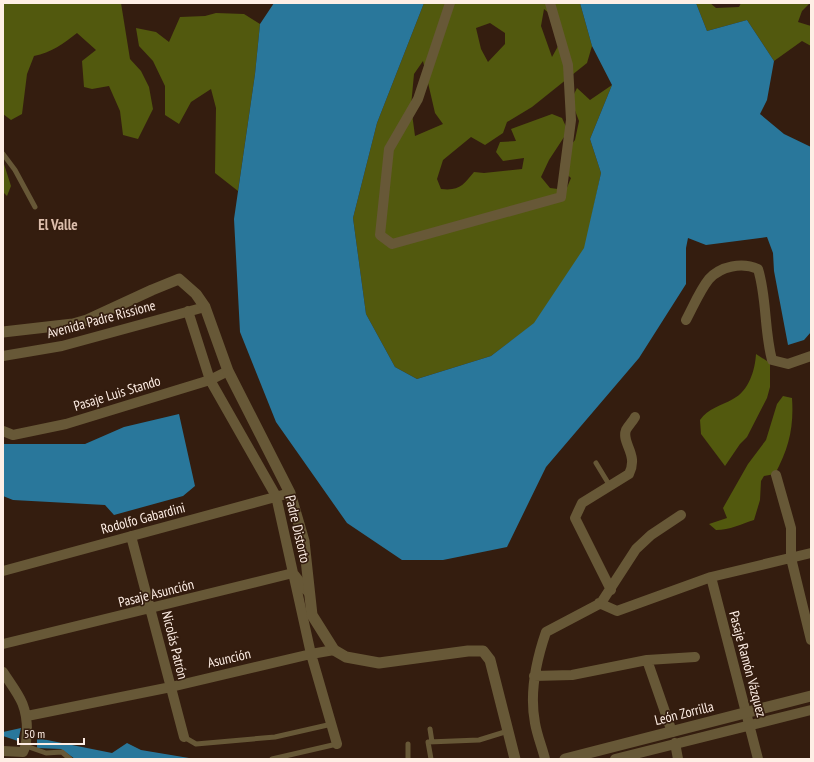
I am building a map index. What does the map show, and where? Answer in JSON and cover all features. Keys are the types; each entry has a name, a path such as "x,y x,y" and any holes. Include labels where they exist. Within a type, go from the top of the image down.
{"street":[{"path":"450,3 418,99 389,150 380,235 392,244 561,197 571,120 568,65 550,3"},
{"path":"686,320 709,279 728,268 748,265 758,269 762,282 768,344 772,360 788,364 811,356"},
{"name":"Avenida Padre Rissione","path":"3,331 73,324 87,320 152,290 179,280 196,294"},
{"name":"Padre Distorto","path":"196,294 205,307 228,371 290,493 304,541 308,592 312,615 334,650"},
{"name":"Avenida Padre Rissione","path":"3,356 62,346 205,307"},
{"name":"Padre Distorto","path":"188,311 210,380 276,496 311,654 337,744"},
{"name":"Pasaje Luis Stando","path":"3,431 13,435 66,424 210,380 228,371"},
{"path":"611,590 576,518 582,504 629,474 633,466 632,455 625,436 626,430 635,417"},
{"path":"776,475 791,528 792,558 811,640"},
{"name":"Rodolfo Gabardini","path":"3,571 290,493"},
{"path":"545,759 535,724 532,699 534,676 546,632 599,603 611,590 636,550 651,536 681,514"},
{"name":"Nicolás Patrón","path":"130,536 151,609 184,737"},
{"path":"599,603 617,611 710,577 792,558 811,552"},
{"path":"293,573 308,592"},
{"name":"Pasaje Asunción","path":"3,644 293,573"},
{"name":"Pasaje Ramón Vázquez","path":"710,577 758,759"},
{"path":"334,650 346,657 380,663 468,651 483,651 490,660 515,759"},
{"name":"Asunción","path":"27,716 171,687 334,650"},
{"path":"534,676 572,675 647,660 694,657"},
{"path":"647,660 672,732"},
{"path":"3,672 24,704 27,716 24,752 3,751"},
{"name":"León Zorrilla","path":"565,759 597,755 672,732 811,696"},
{"name":"León Zorrilla","path":"615,759 811,710"},
{"path":"675,743 678,759"}],"lane":[{"path":"3,154 16,170 35,207"},
{"path":"596,463 610,486"},
{"path":"184,737 196,744 275,737 332,724"},
{"path":"430,729 432,742"},
{"path":"430,759 428,742 480,740 508,731"},
{"path":"672,732 675,743"},
{"path":"272,759 337,744"},
{"path":"408,744 408,759"},
{"path":"24,752 46,754 62,752 70,759"}],"green space":[{"path":"3,3 121,3 130,59 141,71 149,87 153,109 138,139 123,135 120,111 109,86 92,89 84,87 82,61 96,50 77,33 52,50 34,56 27,74 22,114 11,120 3,114"},
{"path":"424,3 580,3 592,46 587,63 532,107 507,122 503,133 485,145 471,137 443,160 437,179 441,189 453,189 464,184 474,172 484,173 522,169 524,158 503,161 496,152 500,142 516,141 511,129 552,114 562,118 568,131 549,160 541,177 550,188 566,190 571,178 560,168 562,156 575,140 579,121 571,100 577,88 590,100 612,85 590,139 601,173 585,248 535,323 491,356 417,379 395,367 366,314 353,218 377,123","holes":["544,9 556,19 562,39 552,57 541,26","490,23 505,33 505,44 488,62 481,49 476,28","423,61 435,113 443,124 415,136 411,106 414,74"]},
{"path":"696,3 710,3 716,8 739,7 741,3 810,3 802,11 798,22 811,26 811,46 802,41 774,61 747,20 707,31"},
{"path":"216,13 244,14 260,24 255,74 238,191 215,173 216,108 211,89 191,102 179,124 165,115 165,86 153,61 139,46 136,28 156,32 169,42 180,17 205,16"},
{"path":"3,161 11,186 7,196 3,192"},
{"path":"756,354 770,363 770,387 767,398 747,437 740,444 725,466 701,434 700,420 711,410 733,399 743,391 753,373"},
{"path":"783,396 792,398 790,437 784,455 775,474 764,476 761,481 760,500 754,520 731,528 716,530 709,524 727,518 723,508 748,464 766,440 777,404"}],"water":[{"path":"274,3 424,3 377,123 353,218 366,314 395,367 417,379 491,356 534,323 584,248 601,173 590,139 612,85 592,46 580,3 696,3 707,31 747,20 774,61 767,100 760,114 784,134 811,147 811,332 804,340 788,345 774,271 773,253 767,237 706,245 688,238 686,248 686,284 639,358 546,467 507,547 443,560 402,560 347,523 276,422 240,332 234,219 255,74 260,24"},
{"path":"179,414 195,486 183,496 114,515 105,505 13,500 3,496 3,444 85,444 124,427"},
{"path":"21,728 18,741 3,736 3,732"},
{"path":"37,738 112,753 127,743 141,750 195,759 75,759 61,749 37,748"}],"district":[{"name":"El Valle","path":"58,224"}]}
